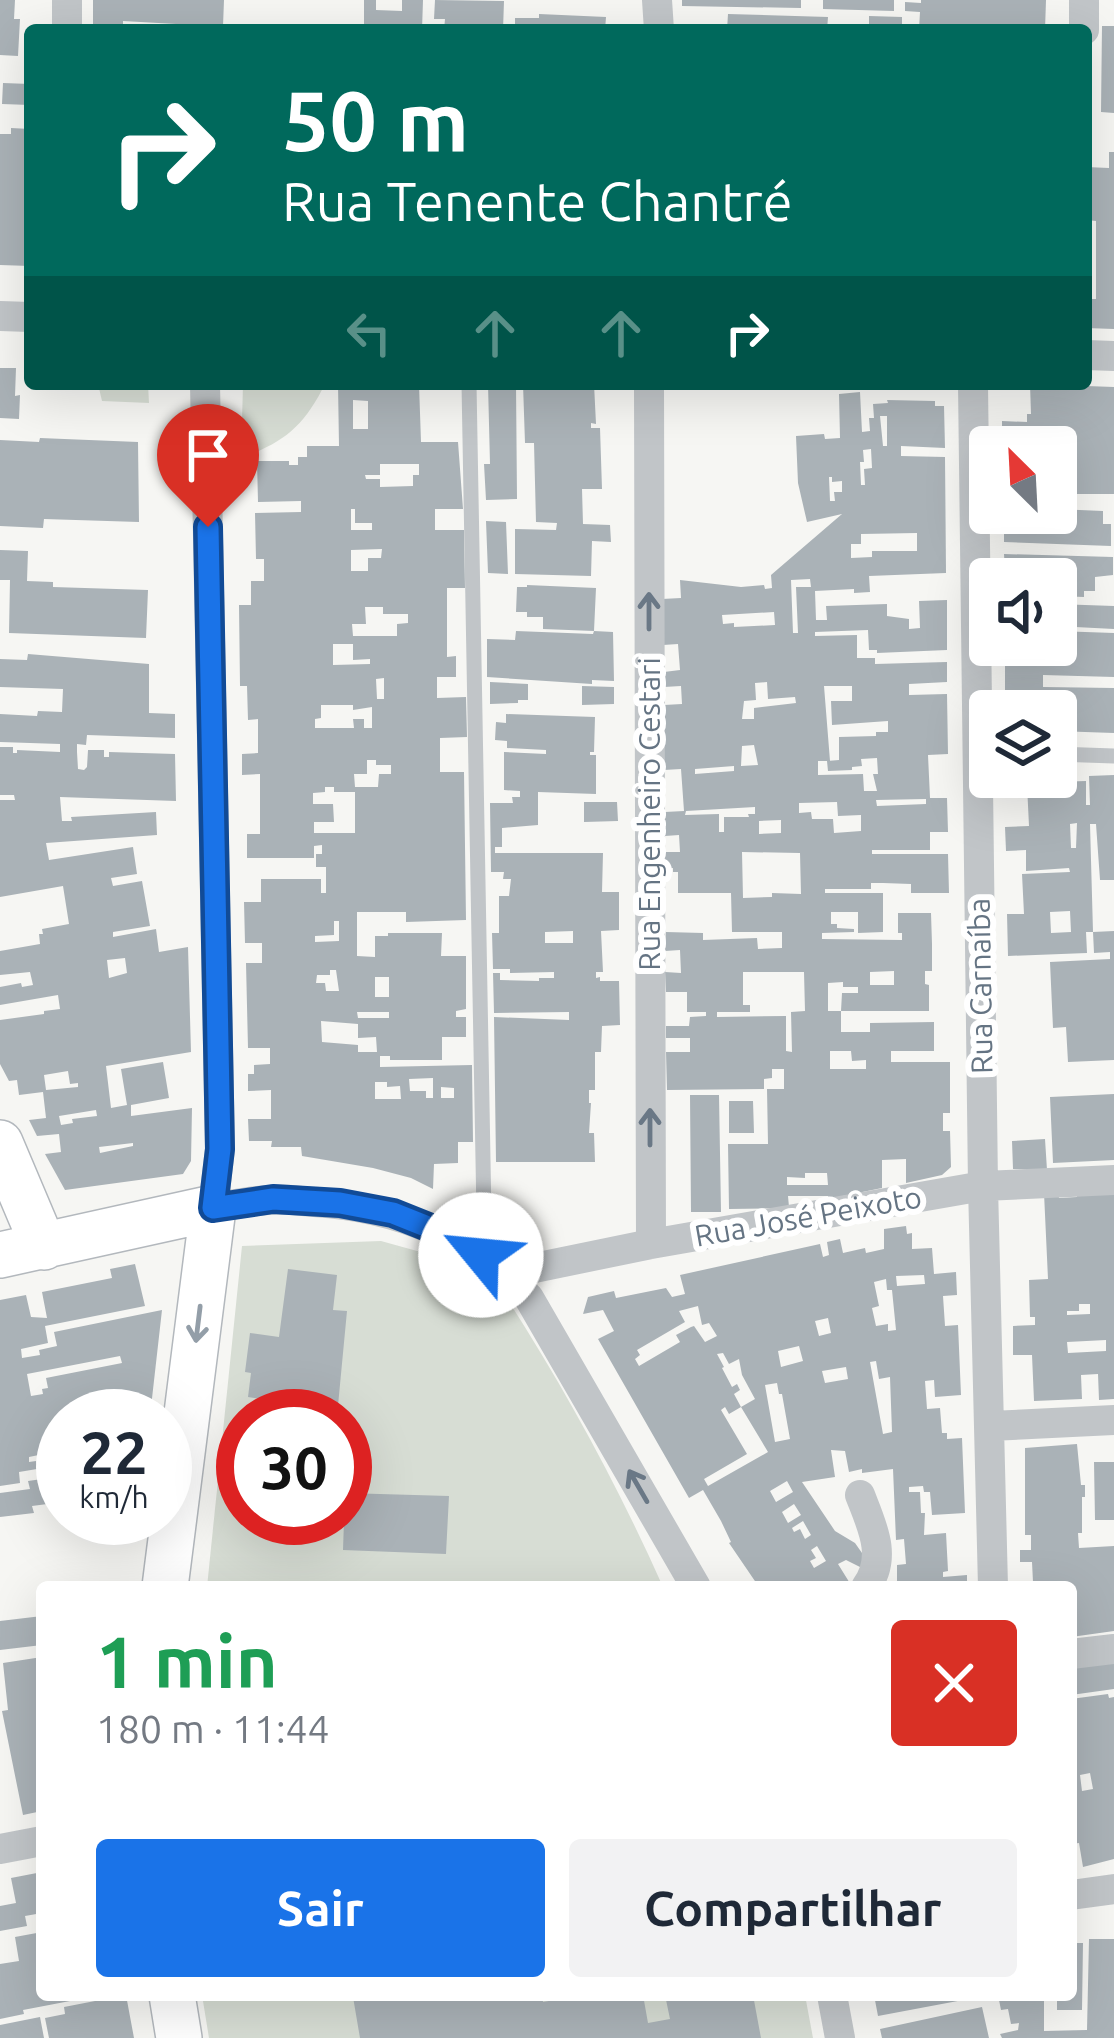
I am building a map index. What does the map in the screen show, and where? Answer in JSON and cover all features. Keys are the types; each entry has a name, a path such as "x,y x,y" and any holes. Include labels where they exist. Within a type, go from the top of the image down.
{"street":[{"path":"166,1581 220,1149 205,390"},
{"name":"Rua Engenheiro Cestari","path":"649,390 651,1244"},
{"name":"Rua Carnaíba","path":"973,390 982,690"},
{"name":"Rua Carnaíba","path":"984,798 982,1186 993,1581"},
{"path":"0,1143 22,1251 273,1199 340,1203 393,1213 438,1231 493,1264 529,1298 693,1581"},
{"name":"Rua José Peixoto","path":"493,1264 651,1244 982,1186 1114,1180"},
{"path":"989,1426 1114,1420"},
{"path":"860,1495 878,1551 878,1567 870,1581"},
{"path":"1077,1653 1114,1649"},
{"path":"0,1849 36,1842"},
{"path":"1077,1894 1114,1889"},
{"path":"173,2001 179,2038"},
{"path":"833,2001 840,2038"}],"lane":[{"path":"469,390 484,1215 493,1264"},
{"path":"1077,755 1114,756"}],"shaded area":[{"path":"99,390 148,390 149,403 102,401"},
{"path":"243,390 321,390 292,431 241,458"},
{"path":"381,1241 489,1271 583,1426 660,1581 208,1581 216,1499 216,1545 372,1545 372,1389 227,1389 242,1246"},
{"path":"203,2001 806,2001 813,2038 209,2038"}],"building":[{"path":"0,0 15,0 14,19 20,19 18,56 0,55"},
{"path":"93,0 224,0 223,24 93,24"},
{"path":"364,0 376,0 376,10 402,11 402,0 423,0 422,24 364,24"},
{"path":"435,0 504,1 503,24 445,24 445,19 434,19"},
{"path":"682,0 801,0 801,8 682,6"},
{"path":"823,0 894,0 894,11 823,9"},
{"path":"1046,0 1045,24 919,24 920,12 905,11 905,2"},
{"path":"539,14 606,17 605,24 515,24 515,18 539,18"},
{"path":"728,14 828,17 827,24 727,24"},
{"path":"869,16 902,17 902,24 869,24"},
{"path":"1102,26 1114,26 1114,113 1101,112"},
{"path":"3,83 24,84 24,105 2,104"},
{"path":"11,128 24,129 24,266 0,265 0,134 11,134"},
{"path":"1109,152 1114,152 1114,329 1092,328 1096,221 1092,221 1092,167 1109,168"},
{"path":"0,368 16,368 19,419 0,418"},
{"path":"1114,387 1114,494 1077,494 1077,426 1002,426 1002,421 1027,422 1031,414 1030,390"},
{"path":"338,390 419,390 421,442 458,442 463,509 435,509 435,530 464,530 465,588 447,588 447,657 456,656 456,677 437,677 437,698 466,697 467,737 440,738 440,772 464,772 466,920 406,922 406,912 357,912 357,956 375,957 375,936 442,933 441,956 466,956 466,1009 456,1011 456,1017 466,1017 466,1037 442,1037 442,1060 380,1056 380,1067 472,1065 473,1142 458,1142 458,1163 434,1164 433,1189 373,1168 302,1156 301,1147 249,1141 248,1119 271,1119 271,1090 248,1091 248,1074 254,1074 254,1065 270,1064 270,1048 248,1048 246,963 262,963 262,943 245,943 244,902 261,902 261,879 321,879 321,893 326,893 326,867 316,867 322,845 314,846 314,858 247,858 247,834 260,834 260,774 242,775 242,754 258,753 258,719 248,720 247,686 240,686 239,605 251,605 251,581 264,581 264,559 256,559 255,513 301,512 301,501 258,502 257,461 298,465 298,457 307,457 307,446 339,446","holes":["353,400 368,401 368,429 353,429","380,464 419,464 413,486 380,487 380,479 366,479 365,475 380,475","351,509 355,509 355,523 372,523 372,530 351,530","382,549 381,558 368,558 368,571 351,571 351,550","365,607 383,607 383,614 408,614 408,623 397,624 397,636 353,636 352,624 366,624","333,644 353,644 353,660 370,659 370,664 333,665","384,678 384,699 377,699 376,679","321,705 353,705 353,710 372,707 372,728 364,728 364,719 353,719 354,728 315,728 315,719 321,718","367,760 391,765 391,774 379,774 378,787 355,787 354,774 367,774","325,787 355,792 355,833 314,833 314,822 334,822 333,804 313,804 313,793 325,792","334,921 339,921 339,941 315,942 315,936 334,935","336,970 339,991 326,991 325,983 316,983 317,975","375,977 389,977 389,997 375,997","357,1012 389,1012 389,1018 358,1018","321,1021 358,1024 358,1038 376,1037 377,1052 358,1052 358,1045 322,1042","433,1078 433,1098 426,1098 426,1091 410,1091 409,1079","375,1082 400,1086 401,1099 375,1099","441,1087 454,1088 454,1098 441,1098"]},
{"path":"488,390 516,390 517,499 486,500 484,464 490,464"},
{"path":"523,390 594,390 596,424 591,423 591,428 600,428 602,489 582,489 583,524 610,525 611,542 592,541 591,576 515,574 515,529 556,530 557,523 536,522 534,443 525,443"},
{"path":"860,392 862,432 870,431 873,404 935,401 935,406 944,406 945,448 901,446 901,456 945,457 946,573 869,576 870,592 815,591 816,620 827,620 826,606 887,604 887,616 909,619 909,629 920,628 919,601 947,600 947,650 877,653 869,650 868,630 815,632 815,636 857,635 857,658 875,658 875,664 947,662 947,682 909,684 909,695 947,694 948,754 928,755 930,798 947,798 948,832 930,832 930,850 872,850 872,854 948,854 949,893 911,893 911,884 883,883 871,883 871,889 825,889 825,893 883,893 883,932 858,933 858,912 831,912 831,924 854,932 822,933 822,939 902,940 898,913 931,913 932,971 925,971 929,1011 841,1011 841,1032 870,1032 870,1023 934,1022 934,1051 891,1051 891,1062 950,1062 950,1113 943,1113 943,1131 950,1131 951,1167 942,1175 906,1183 906,1159 882,1160 882,1188 828,1199 788,1196 789,1207 785,1208 729,1209 728,1144 768,1144 767,1089 784,1089 784,1069 772,1069 772,1078 764,1079 764,1089 667,1090 666,1052 690,1052 690,1038 666,1038 666,1026 689,1026 690,1017 706,1016 706,1012 687,1012 687,992 666,992 665,972 681,973 680,950 665,951 666,932 703,933 703,940 757,938 758,949 782,948 782,932 732,932 731,893 678,893 678,872 665,869 665,852 680,852 679,835 665,836 665,812 684,811 681,769 664,770 664,705 682,704 681,686 664,687 664,672 680,670 678,644 663,645 662,599 681,598 680,580 772,588 771,575 842,514 807,522 798,483 796,436 840,438 839,394","holes":["880,416 887,416 887,446 883,446","871,449 872,468 864,469 865,485 861,485 860,462 864,462 863,450","829,477 832,482 842,481 842,492 834,492 835,501 830,501","917,533 917,551 872,551 872,557 851,558 851,544 861,544 861,534","810,579 811,587 796,587 798,633 793,633 791,580","774,612 775,625 723,624 722,615","767,682 768,699 795,697 796,703 754,708 754,719 742,719 744,701 756,700 755,683","824,686 852,686 852,701 831,701 832,725 888,721 888,732 839,737 839,760 830,761","754,745 758,765 741,766 742,746","877,758 878,774 873,774 877,791 864,791 863,774 818,775 818,761 827,761 828,771 862,766 861,759","734,766 734,771 695,774 695,769","926,799 926,804 877,806 876,800","837,802 838,816 861,815 861,831 834,833 833,819 812,819 811,812 799,813 799,803","755,807 755,814 749,817 724,817 724,832 719,832 719,814 685,815 686,811","781,820 781,833 759,834 759,821","742,852 800,853 801,894 772,893 772,897 743,898","894,971 894,985 870,985 870,972","743,972 804,972 805,1011 791,1012 792,1052 786,1051 786,1016 717,1017 717,1012 750,1012 750,1005 743,1005","828,983 858,987 858,993 842,993 841,1011 828,1011","830,1051 851,1051 852,1061 866,1060 866,1069 830,1069","827,1173 828,1185 787,1185 787,1177"]},
{"path":"40,438 138,442 139,522 44,519 43,528 0,526 0,440 39,442"},
{"path":"1077,510 1103,511 1103,524 1111,524 1111,546 1004,542 1004,534 1077,534"},
{"path":"486,521 506,522 508,574 488,573"},
{"path":"0,550 28,551 27,581 53,582 53,587 148,590 146,638 9,633 10,580 0,580"},
{"path":"1004,554 1113,557 1113,575 1095,577 1095,591 1077,597 1077,558 1004,558"},
{"path":"517,587 596,588 594,631 543,629 543,617 516,612"},
{"path":"1077,605 1114,606 1114,629 1077,627"},
{"path":"516,631 613,632 614,681 592,680 592,684 487,677 487,639 515,640"},
{"path":"1077,632 1114,633 1114,677 1043,675 1043,687 1114,688 1114,733 1077,732 1077,690 1005,690 1005,666 1077,666"},
{"path":"28,654 149,664 149,713 175,714 175,738 87,735 86,745 77,744 77,752 78,769 84,770 88,750 104,750 104,757 109,752 175,754 176,801 60,797 62,821 156,812 157,835 46,843 49,860 133,847 137,874 111,878 113,886 142,881 150,926 113,932 113,937 156,929 159,952 188,947 191,1052 106,1066 111,1108 127,1105 121,1069 163,1062 169,1098 131,1105 131,1116 192,1108 191,1161 183,1174 65,1190 45,1154 61,1152 59,1134 37,1136 29,1120 46,1118 43,1092 19,1095 17,1080 9,1081 0,1064 0,1020 60,1009 58,995 0,1005 0,987 33,985 30,972 0,975 0,951 40,944 42,929 69,924 63,886 0,897 0,800 15,800 14,795 0,795 0,747 13,747 13,753 60,752 60,744 0,742 0,714 62,712 63,689 0,687 0,659 27,660","holes":["125,958 127,973 109,978 107,960","68,1071 70,1084 78,1083 78,1087 46,1090 44,1075","96,1110 97,1116 61,1125 59,1116","133,1143 100,1153 99,1147"]},
{"path":"490,682 528,684 528,700 490,704"},
{"path":"582,686 614,687 614,704 582,705"},
{"path":"506,714 595,717 590,755 596,755 596,794 538,792 538,825 502,828 502,847 495,847 495,853 603,853 602,892 619,892 619,930 601,931 603,972 596,972 600,981 619,981 620,1025 602,1026 601,1052 595,1052 589,1133 594,1133 595,1162 496,1162 494,1017 569,1020 569,1012 494,1013 493,973 500,973 500,980 554,978 554,972 493,969 492,933 499,933 499,896 509,896 511,879 503,879 504,872 491,872 490,803 513,803 512,797 520,797 520,791 504,790 504,752 546,754 546,750 507,748 507,741 495,740 496,722 506,723","holes":["573,931 573,943 545,943 545,932"]},
{"path":"1114,775 1114,880 1100,880 1096,824 1090,824 1093,932 1086,932 1087,953 1008,956 1007,914 1024,914 1022,874 1070,872 1069,868 1026,871 1026,850 1006,851 1005,827 1029,826 1028,798 1077,798 1077,781 1086,781 1086,805 1090,805 1089,776","holes":["1077,823 1076,848 1071,848 1070,824","1070,911 1071,932 1051,933 1050,912"]},
{"path":"584,802 617,802 618,821 584,822"},
{"path":"1114,931 1114,1060 1068,1062 1066,1027 1053,1028 1050,962 1110,959 1110,952 1094,953 1093,932"},
{"path":"1114,1094 1114,1160 1053,1163 1050,1097"},
{"path":"690,1095 719,1095 721,1212 691,1212"},
{"path":"729,1101 753,1101 754,1133 729,1133"},
{"path":"1045,1139 1047,1170 1013,1169 1012,1141"},
{"path":"1114,1190 1114,1399 1099,1400 1098,1374 1081,1375 1082,1399 1034,1401 1032,1355 1013,1355 1013,1326 1035,1325 1035,1317 1030,1317 1029,1280 1048,1279 1044,1193 1058,1193 1059,1198 1077,1197 1077,1192","holes":["1079,1304 1090,1304 1090,1314 1067,1315 1067,1311 1079,1311","1106,1340 1106,1351 1068,1353 1067,1342"]},
{"path":"906,1226 907,1234 912,1233 912,1249 932,1248 934,1274 956,1272 957,1295 943,1296 945,1326 958,1325 961,1395 935,1397 934,1380 925,1381 927,1409 940,1408 942,1433 947,1433 947,1439 962,1438 965,1513 932,1515 930,1492 924,1492 923,1486 909,1487 909,1492 920,1492 924,1535 946,1533 948,1571 943,1577 967,1575 967,1581 897,1581 897,1565 906,1564 904,1539 896,1540 893,1469 849,1472 845,1451 831,1450 835,1477 802,1482 835,1531 862,1553 862,1568 846,1560 838,1564 849,1581 755,1581 729,1543 703,1490 689,1498 598,1339 614,1331 603,1310 583,1314 588,1297 614,1291 616,1298 666,1288 672,1297 685,1294 680,1275 820,1244 823,1257 829,1255 827,1242 840,1239 843,1253 884,1249 884,1229","holes":["924,1275 925,1284 897,1286 896,1276","886,1279 887,1290 892,1290 896,1330 888,1331 888,1324 876,1326 872,1308 879,1306 874,1282","698,1306 702,1325 709,1323 717,1336 705,1342 691,1327 676,1335 680,1342 639,1366 637,1350 685,1322 679,1311","828,1318 831,1333 819,1336 815,1321","799,1346 803,1361 781,1367 778,1351","723,1353 729,1364 739,1359 755,1399 741,1407 734,1394 740,1390 737,1384 732,1387 717,1354","876,1361 879,1379 890,1377 892,1432 883,1434 870,1362","846,1367 848,1379 825,1383 822,1371","777,1383 790,1439 775,1442 765,1385","725,1407 729,1414 741,1407 768,1452 708,1486 704,1479 747,1454 721,1410","787,1481 793,1492 776,1502 770,1491","794,1504 801,1515 788,1523 782,1512","803,1521 811,1535 805,1539 800,1529 794,1532 792,1528","817,1546 826,1561 814,1568 810,1561 816,1558 811,1550"]},
{"path":"135,1264 145,1306 45,1326 48,1343 21,1349 22,1358 57,1346 54,1332 162,1310 153,1389 42,1389 48,1388 46,1378 122,1363 120,1356 27,1374 31,1396 36,1395 36,1456 29,1457 29,1462 36,1461 36,1469 19,1472 20,1483 0,1486 0,1300 26,1295 31,1317 47,1318 42,1292 112,1278 110,1269"},
{"path":"288,1269 337,1275 333,1310 347,1311 340,1389 249,1389 251,1373 245,1372 250,1333 279,1337"},
{"path":"1077,1444 1081,1485 1085,1485 1079,1548 1114,1546 1114,1631 1077,1636 1077,1581 1033,1581 1032,1562 1020,1562 1020,1550 1031,1550 1031,1535 1025,1535 1025,1448"},
{"path":"1094,1462 1114,1462 1114,1520 1095,1520"},
{"path":"36,1480 34,1513 0,1517 0,1493 30,1489 28,1481"},
{"path":"372,1494 449,1496 446,1554 343,1550 343,1545 372,1545"},
{"path":"36,1617 36,1646 0,1650 0,1621"},
{"path":"36,1658 36,1812 23,1815 2,1711 8,1710 3,1663"},
{"path":"1114,1662 1114,1689 1077,1694 1077,1666"},
{"path":"1108,1694 1114,1697 1114,1859 1083,1867 1077,1698","holes":["1090,1773 1093,1789 1082,1791 1080,1775"]},
{"path":"36,1873 36,1914 25,1916 27,1926 0,1931 0,1906 16,1903 11,1878"},
{"path":"36,1933 36,2001 70,2001 0,2019 0,1964 19,1961 15,1937"},
{"path":"1089,1939 1114,1939 1114,2038 1002,2038 1000,2034 1018,2030 1019,2023 1011,2024 1008,2009 1001,2010 999,2001 1044,2001 1044,2031 1087,2030"},
{"path":"1077,1943 1083,1943 1082,2010 1057,2010 1057,2001 1077,2001"},
{"path":"127,2001 134,2038 49,2038 45,2018 65,2014 64,2007"},
{"path":"354,2001 644,2001 648,2023 670,2019 666,2001 754,2001 761,2038 360,2038"},
{"path":"875,2001 958,2001 878,2016"},
{"path":"982,2007 989,2038 882,2038 880,2029"},
{"path":"40,2017 44,2038 0,2038 0,2025"}],"route":[{"path":"208,527 220,1149 213,1208 273,1199 340,1203 393,1213 481,1255"}]}
